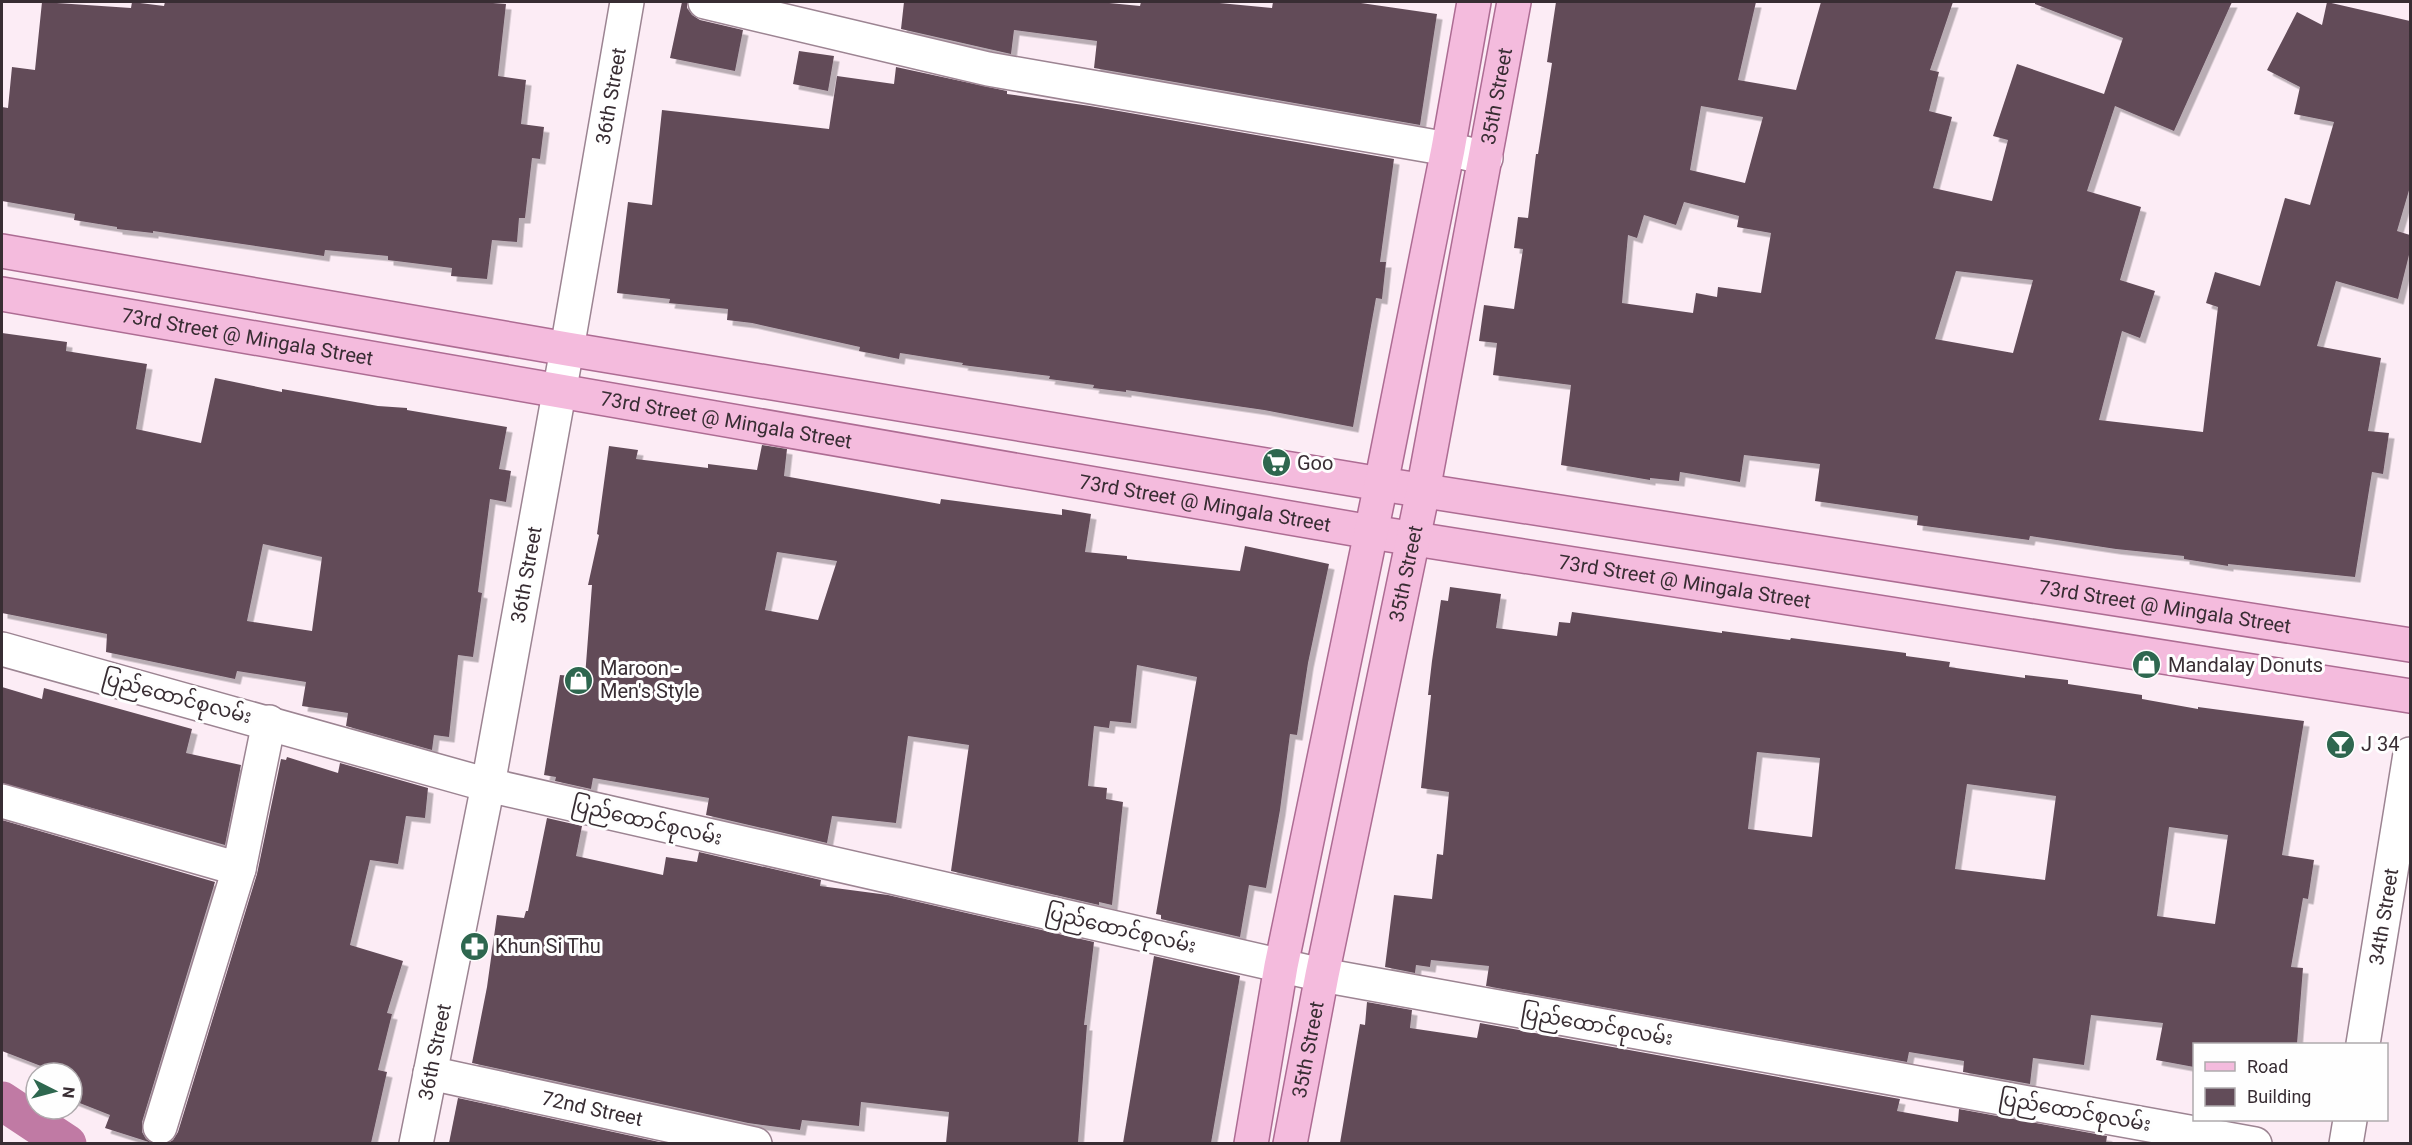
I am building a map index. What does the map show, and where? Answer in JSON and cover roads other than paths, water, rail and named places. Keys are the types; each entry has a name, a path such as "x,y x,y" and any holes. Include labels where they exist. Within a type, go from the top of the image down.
{"main road":[{"name":"35th Street","path":"1251,1143 1281,966 1382,484 1448,149 1474,2"},
{"name":"35th Street","path":"1290,1143 1322,975 1414,538 1514,2"},
{"name":"73rd Street @ Mingala Street","path":"2,251 567,349 1423,491 2410,645"},
{"name":"73rd Street @ Mingala Street","path":"2,294 1371,532 2410,696"}],"street":[{"name":"36th Street","path":"416,1143 488,785 627,2"},
{"path":"705,2 988,69 1448,149 1486,158"},
{"name":"ပြည်ထောင်စုလမ်း","path":"2,649 488,785 1322,975 2255,1143"},
{"path":"160,1127 239,869 269,722"},
{"name":"34th Street","path":"2363,1043 2410,754"},
{"path":"2,801 239,869"},
{"name":"72nd Street","path":"430,1073 755,1143"},
{"path":"2346,1143 2350,1121"}],"waterway":[{"path":"2,1101 67,1144"}],"place":[{"name":"Goo","path":"1276,463"},
{"name":"Mandalay Donuts","path":"2147,665"},
{"name":"Maroon - Men's Style","path":"579,680"},
{"name":"J 34","path":"2340,744"},
{"name":"Khun Si Thu","path":"474,946"}]}
